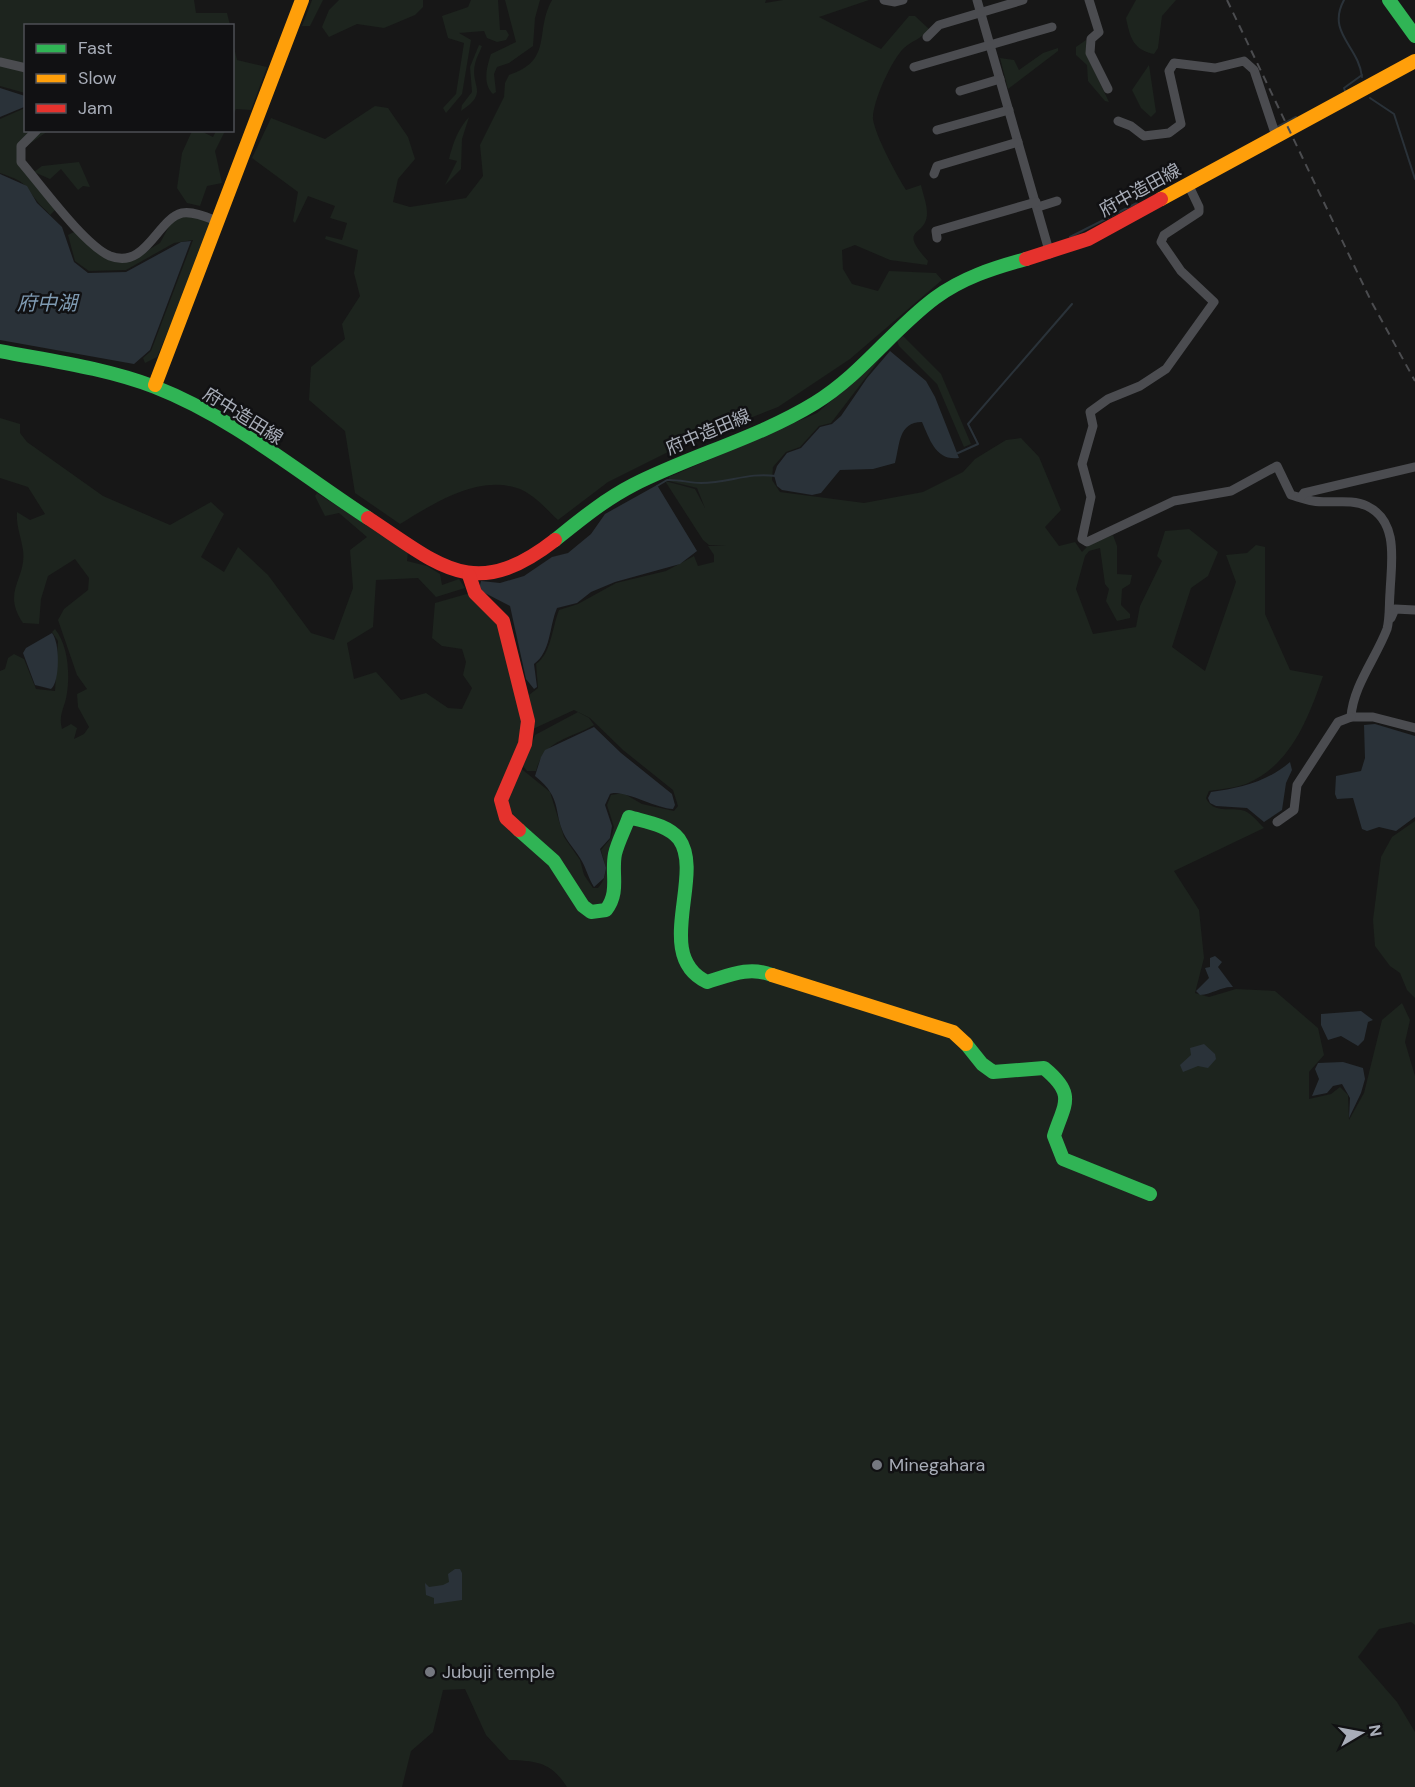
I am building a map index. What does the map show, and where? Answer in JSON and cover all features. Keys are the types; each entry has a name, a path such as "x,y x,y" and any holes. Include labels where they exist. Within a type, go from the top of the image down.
{"street":[{"path":"155,385 302,0"},
{"path":"884,0 895,2 903,0"},
{"path":"977,0 1050,254"},
{"path":"927,37 939,25 1023,0"},
{"path":"1089,0 1099,32 1091,39 1090,53 1108,89"},
{"path":"1389,0 1415,36"},
{"path":"914,67 1052,27"},
{"path":"1118,122 1131,126 1144,136 1168,133 1181,124 1169,71 1174,63 1215,68 1244,61 1254,70 1276,136"},
{"name":"府中造田線","path":"0,351 103,371 155,385 234,430 430,558 469,575 509,570 541,551 595,507 626,488 817,402 846,380 950,287 983,272 1050,254 1088,239 1415,61"},
{"path":"0,62 24,68"},
{"path":"960,91 1000,79"},
{"path":"937,129 1009,110"},
{"path":"35,132 21,146 21,162 85,236 110,256 126,257 137,253 156,237 174,216 183,213 218,221"},
{"path":"934,174 937,166 1018,142"},
{"path":"1188,184 1199,207 1199,212 1164,235 1161,242 1189,280 1214,302 1166,369 1140,386 1108,399 1090,412 1094,426 1082,464 1090,496 1082,539 1087,542 1107,535 1174,501 1231,491 1277,466 1291,495 1313,501 1345,501 1367,506 1385,523 1394,558 1387,627"},
{"path":"937,238 936,231 1037,204 1057,201"},
{"path":"1300,497 1304,493 1415,467"},
{"path":"469,575 475,593 503,621 528,721 525,744 501,800 502,810 512,825 531,838 554,861 583,906 591,912 599,912 606,910 610,904 615,892 615,855 629,817 644,820 672,833 686,849 689,867 678,933 681,948 696,978 707,982 746,970 759,970 807,988 953,1032 963,1038 980,1061 993,1072 1044,1068 1052,1074 1064,1091 1066,1103 1064,1115 1054,1136 1064,1159 1150,1194"},
{"path":"1351,717 1356,698 1395,609 1415,610"},
{"path":"1277,822 1294,810 1297,785 1338,722 1351,717 1373,717 1415,728"}],"shaded area":[{"path":"0,0 194,0 196,13 227,13 230,24 24,24 24,93 0,86"},
{"path":"312,0 323,0 310,26 302,26"},
{"path":"339,0 423,0 423,7 415,15 384,28 357,24 329,37 322,27 329,10"},
{"path":"471,0 498,0 500,30 506,30 509,35 506,40 497,42 487,38 484,31 459,33 471,40 462,94 446,113 443,108 456,94 464,43 448,38 442,16 468,7"},
{"path":"505,0 540,0 535,18 533,46 509,63 497,67 494,74 496,92 493,94 486,80 491,54 516,42"},
{"path":"552,0 766,0 765,3 783,0 869,0 819,17 881,49 909,16 915,16 929,29 904,48 894,61 879,92 873,119 882,145 906,190 921,185 927,213 926,221 916,233 914,242 928,261 927,265 890,260 855,245 842,250 843,269 852,284 878,291 889,271 936,273 942,280 850,359 778,407 686,443 608,482 558,520 523,490 502,485 486,485 471,488 441,500 400,524 355,493 345,431 309,400 311,367 345,339 342,324 360,296 354,273 358,250 325,239 326,236 342,240 347,223 330,218 335,206 308,196 295,223 293,221 298,192 252,158 271,118 325,139 375,106 388,108 408,137 415,159 398,179 393,202 410,207 466,198 483,176 480,145 504,97 505,83 509,75 523,69 538,53 544,23"},
{"path":"1136,0 1176,0 1162,16 1158,48 1154,54 1137,46 1129,31 1126,18"},
{"path":"1086,40 1086,54 1109,102 1105,101 1088,81 1087,65 1076,55 1076,47"},
{"path":"479,45 482,46 474,72 477,94 475,99 461,111 462,105 472,92 470,67"},
{"path":"234,47 237,60 267,67 251,110 236,109 234,113"},
{"path":"1058,48 1058,51 1008,89 1000,58 1014,60 1019,70 1043,53"},
{"path":"1149,65 1156,112 1151,117 1141,108 1132,90"},
{"path":"24,108 24,132 47,132 18,152 57,208 50,215 22,183 0,173 0,119"},
{"path":"469,117 462,139 461,169 445,185 457,161 449,159 454,142"},
{"path":"192,132 203,132 213,137 216,132 224,132 215,151 222,183 207,186 200,206 187,203 177,188 182,153"},
{"path":"79,162 90,187 83,186 78,190 61,169 50,179 34,172 42,166"},
{"path":"185,215 214,222 157,357 145,363 143,358 151,351 193,240 174,243 126,270 89,271 75,261 68,235 76,231 100,254 135,258 160,243 172,221"},
{"path":"903,336 941,374 971,444 964,447 937,384 899,346 897,341"},
{"path":"880,359 831,423 819,426 800,447 786,452 773,467 772,480 780,492 864,503 923,492 963,472 975,459 1006,440 1021,438 1039,457 1061,510 1045,527 1059,546 1075,542 1082,552 1090,544 1113,535 1117,546 1117,574 1132,575 1130,584 1122,589 1121,605 1130,614 1130,618 1117,621 1106,601 1109,589 1105,584 1100,548 1089,551 1085,556 1076,589 1093,634 1136,627 1140,606 1162,561 1157,556 1165,531 1189,529 1218,552 1208,576 1191,588 1172,647 1205,671 1236,582 1226,555 1247,553 1256,545 1265,547 1265,614 1290,670 1323,676 1296,739 1275,765 1262,776 1246,784 1209,791 1206,798 1209,803 1218,808 1245,811 1264,828 1174,871 1199,910 1204,958 1195,993 1209,997 1236,989 1275,991 1318,1028 1324,1055 1309,1072 1309,1099 1331,1094 1340,1087 1348,1095 1349,1120 1364,1093 1382,1020 1402,1003 1410,1020 1405,1042 1415,1076 1415,1625 1411,1622 1379,1629 1358,1657 1397,1702 1415,1732 1415,1787 567,1787 555,1772 542,1764 509,1760 486,1735 465,1689 443,1690 433,1732 411,1751 402,1787 0,1787 0,671 5,669 8,658 14,654 24,659 36,689 55,691 58,641 52,632 55,629 63,643 68,668 67,693 61,715 62,729 71,724 77,728 74,739 84,734 89,727 78,707 77,694 87,689 77,675 58,620 64,609 88,590 89,578 75,559 48,576 41,599 39,624 23,623 14,602 14,593 23,560 17,512 30,520 45,514 28,487 0,478 0,418 20,424 20,433 27,442 103,496 170,525 211,502 224,514 201,557 224,572 238,547 268,575 311,633 334,640 353,588 350,550 367,537 339,513 325,516 315,496 317,493 408,552 407,561 427,566 440,574 442,585 459,579 465,588 436,597 418,578 376,580 373,627 347,643 354,679 376,672 401,700 426,693 448,708 462,709 472,688 463,675 466,662 462,649 442,646 432,638 435,603 470,593 497,620 525,730 513,762 550,792 564,837 580,860 584,875 593,888 598,888 605,874 601,850 611,838 614,827 607,805 611,795 623,793 642,804 674,811 678,806 673,790 623,750 590,718 574,710 533,729 529,695 538,688 536,664 548,647 559,610 578,604 616,583 666,571 694,556 698,566 714,562 714,555 708,546 726,546 709,545 703,540 665,481 695,489 705,508 697,488 669,481 669,477 817,413"},
{"path":"578,712 589,718 594,725 558,742 545,753 536,771 527,771 523,766 535,735"},
{"path":"1415,821 1415,998 1407,990 1400,973 1390,966 1375,946 1373,920 1381,857 1392,837"}],"water":[{"path":"0,88 24,96 24,107 0,117"},
{"name":"府中湖","path":"0,174 27,186 37,203 62,227 74,262 88,273 126,272 181,242 191,241 150,350 134,364 0,340"},
{"path":"890,351 926,381 935,397 959,458 951,458 939,453 922,422 914,423 904,430 901,436 895,463 873,469 840,470 821,493 812,495 782,490 777,486 774,475 777,466 787,453 801,448 820,427 832,424 841,416 867,378"},
{"path":"657,485 697,551 680,564 615,582 591,592 577,603 557,608 547,646 540,659 534,664 537,687 534,689 526,679 510,606 479,590 481,581 500,583 524,576 552,557 568,553 591,534 605,514"},
{"path":"52,633 55,638 58,662 56,679 51,689 35,685 23,653 26,648"},
{"path":"1375,724 1415,736 1415,817 1396,831 1379,827 1367,831 1362,829 1353,798 1337,799 1335,794 1336,776 1361,771 1365,758 1364,725"},
{"path":"594,727 621,753 672,794 675,805 673,809 666,808 622,794 610,794 605,805 612,826 610,838 600,849 606,868 604,878 594,887 582,861 562,829 554,799 544,784 535,776 545,750"},
{"path":"1290,762 1292,770 1286,783 1282,810 1264,822 1247,808 1216,806 1210,803 1208,798 1211,792 1253,783 1272,775"},
{"path":"1215,956 1222,962 1218,967 1233,987 1200,995 1196,991 1209,978 1205,968 1210,967 1210,958"},
{"path":"1361,1011 1373,1020 1368,1022 1364,1040 1358,1046 1341,1036 1328,1040 1321,1025 1321,1014"},
{"path":"1204,1044 1215,1054 1216,1059 1208,1068 1198,1066 1183,1072 1180,1065 1191,1055 1190,1048"},
{"path":"1343,1062 1363,1068 1365,1079 1349,1118 1350,1098 1342,1084 1333,1086 1327,1093 1312,1096 1319,1079 1315,1069 1318,1063"},
{"path":"455,1569 460,1569 462,1573 462,1600 434,1604 434,1598 426,1595 425,1583 429,1587 443,1585 449,1582 448,1574"}],"waterway":[{"path":"1344,0 1339,12 1341,31 1360,66 1362,77"},
{"path":"1345,91 1344,88 1362,75"},
{"path":"1370,98 1394,114 1415,179"},
{"path":"1277,127 1296,117"},
{"path":"1070,237 1137,203"},
{"path":"958,453 978,444 968,424 1072,304"},
{"path":"657,486 667,480 701,483 756,475 776,476"}],"railway":[{"path":"1227,0 1372,303 1415,381"}],"traffic: fast":[{"path":"1389,0 1415,36"},
{"path":"555,540 602,504 633,485 771,426 815,403 832,392 919,311 945,291 978,274 1026,259"},
{"path":"0,351 117,375 183,399 238,430 368,518"},
{"path":"519,830 554,861 583,906 591,912 606,910 613,896 615,854 629,817 669,830 679,839 685,854 687,873 681,935 683,954 691,970 707,982 747,971 772,975"},
{"path":"966,1044 982,1064 993,1072 1044,1068 1054,1077 1064,1093 1064,1108 1054,1136 1063,1159 1150,1194"}],"traffic: slow":[{"path":"155,385 302,0"},
{"path":"1161,199 1415,61"},
{"path":"772,975 953,1032 966,1044"}],"traffic: jam":[{"path":"1026,259 1088,239 1161,199"},
{"path":"368,518 417,551 458,571 479,573 502,570 527,559 555,540"},
{"path":"469,575 475,593 503,621 528,721 525,744 501,800 506,818 519,830"}],"place":[{"name":"Minegahara","path":"877,1465"},
{"name":"Jubuji temple","path":"430,1672"}]}
